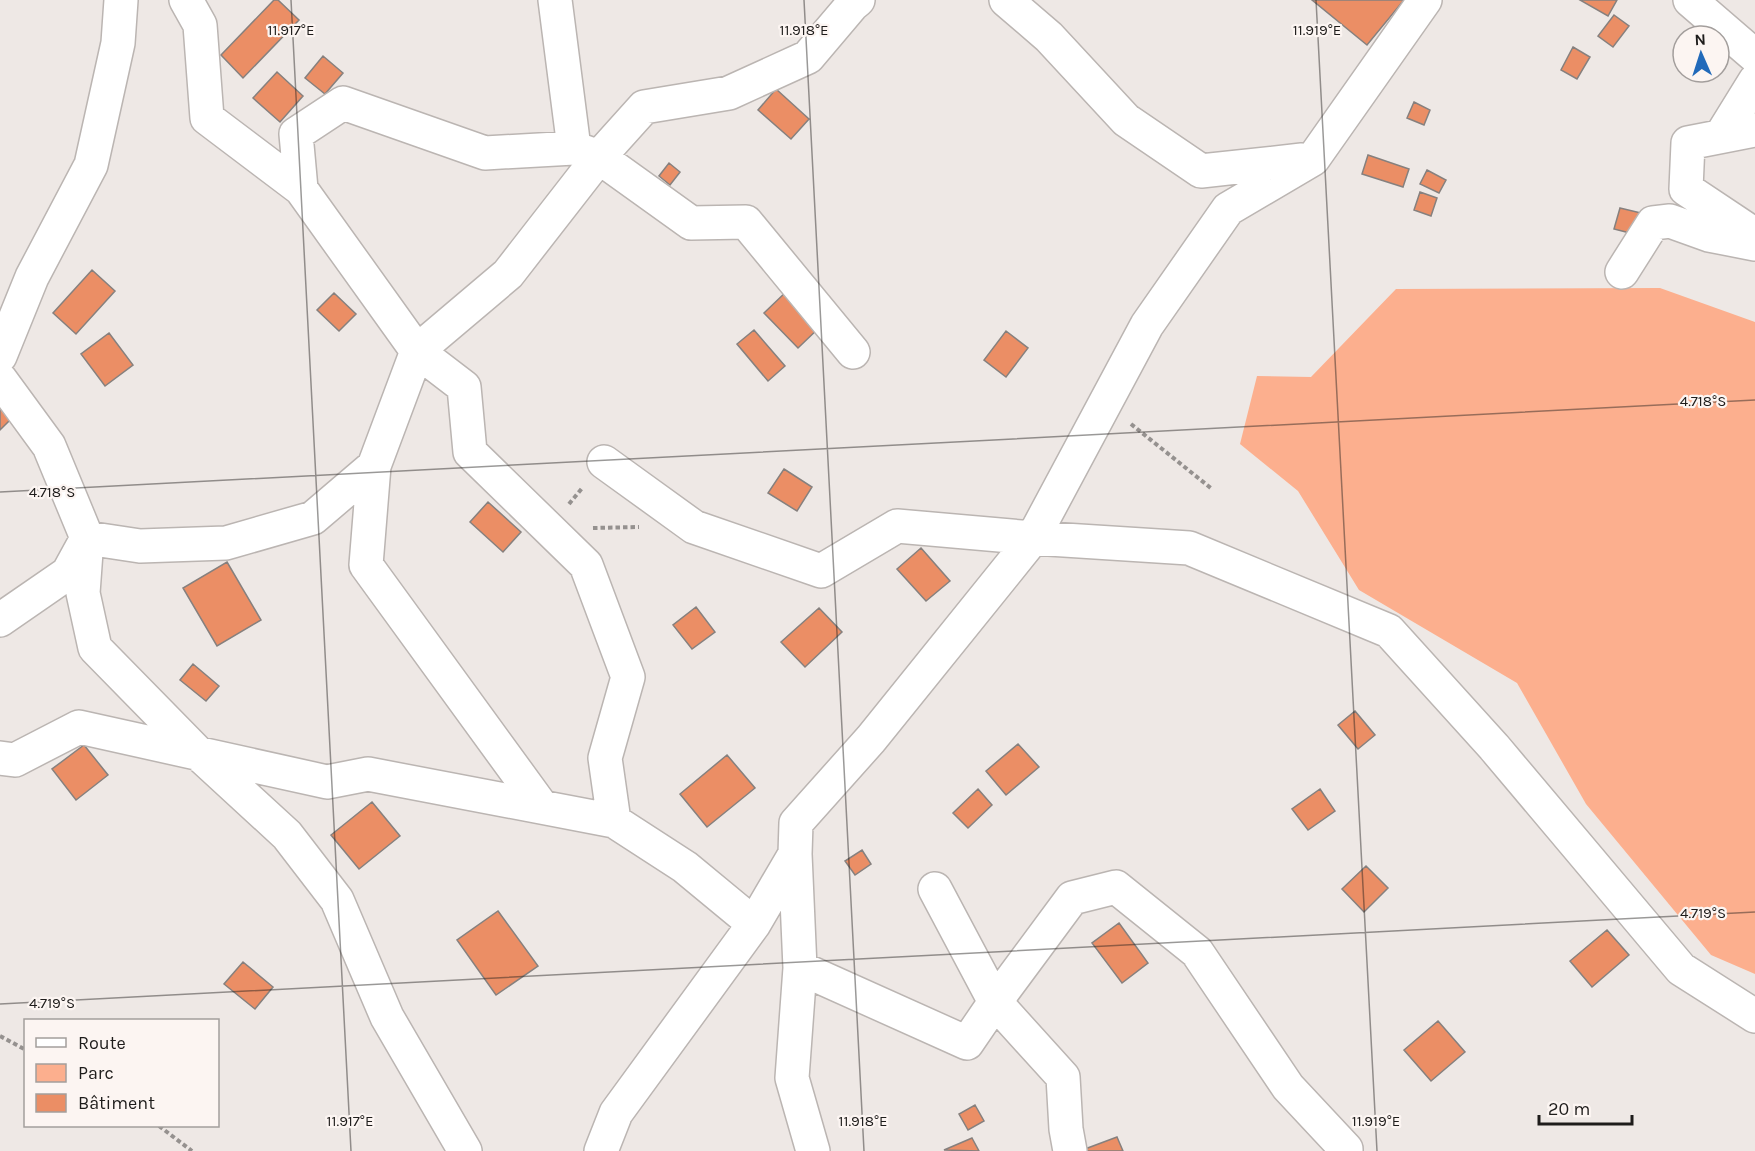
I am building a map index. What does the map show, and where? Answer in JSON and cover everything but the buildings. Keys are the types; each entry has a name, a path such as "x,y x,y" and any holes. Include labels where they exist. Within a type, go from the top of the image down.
{"street":[{"path":"0,356 32,278 91,165 118,44 121,0"},
{"path":"186,0 200,25 207,118 301,189 417,351 464,387 470,452 586,565 628,677 605,758 614,821"},
{"path":"555,0 587,153"},
{"path":"542,807 366,565 374,466 417,351 508,274 587,153 644,107 729,93 808,57 858,0"},
{"path":"1006,0 1049,37 1126,120 1201,171 1312,159"},
{"path":"813,1151 792,1078 800,968 795,854 796,823 870,739 1033,538 1147,325 1228,209 1312,159 1425,0"},
{"path":"1690,0 1755,56"},
{"path":"1721,136 1755,81"},
{"path":"301,189 296,134 343,103 485,153 587,153 691,222 746,222 853,352"},
{"path":"1755,130 1688,143 1686,189 1755,235"},
{"path":"1622,272 1653,223 1670,221 1709,235 1755,244"},
{"path":"0,379 49,446 87,538 83,593 95,648 199,754 287,835 337,900 387,1017 465,1151"},
{"path":"604,462 694,527 821,571 897,526 1189,548 1389,631 1494,747 1681,969 1755,1016"},
{"path":"87,538 140,546 226,543 313,518 374,466"},
{"path":"0,620 68,573 87,538"},
{"path":"0,758 15,760 79,728 327,783 368,774 614,821 685,867 754,924"},
{"path":"602,1151 616,1113 754,924 795,854"},
{"path":"800,968 968,1043 994,1002 1072,898 1116,887 1197,952 1288,1087 1346,1151"},
{"path":"935,889 994,1002 1063,1077 1066,1129 1070,1151"}],"path":[{"path":"1105,404 1212,489"},
{"path":"548,528 604,462"},
{"path":"548,528 694,527"},
{"path":"0,1036 24,1049"},
{"path":"162,1127 192,1151"}],"green space":[{"path":"1660,288 1755,322 1755,974 1711,955 1586,804 1517,683 1359,590 1298,491 1240,444 1257,376 1311,377 1396,289"}]}
